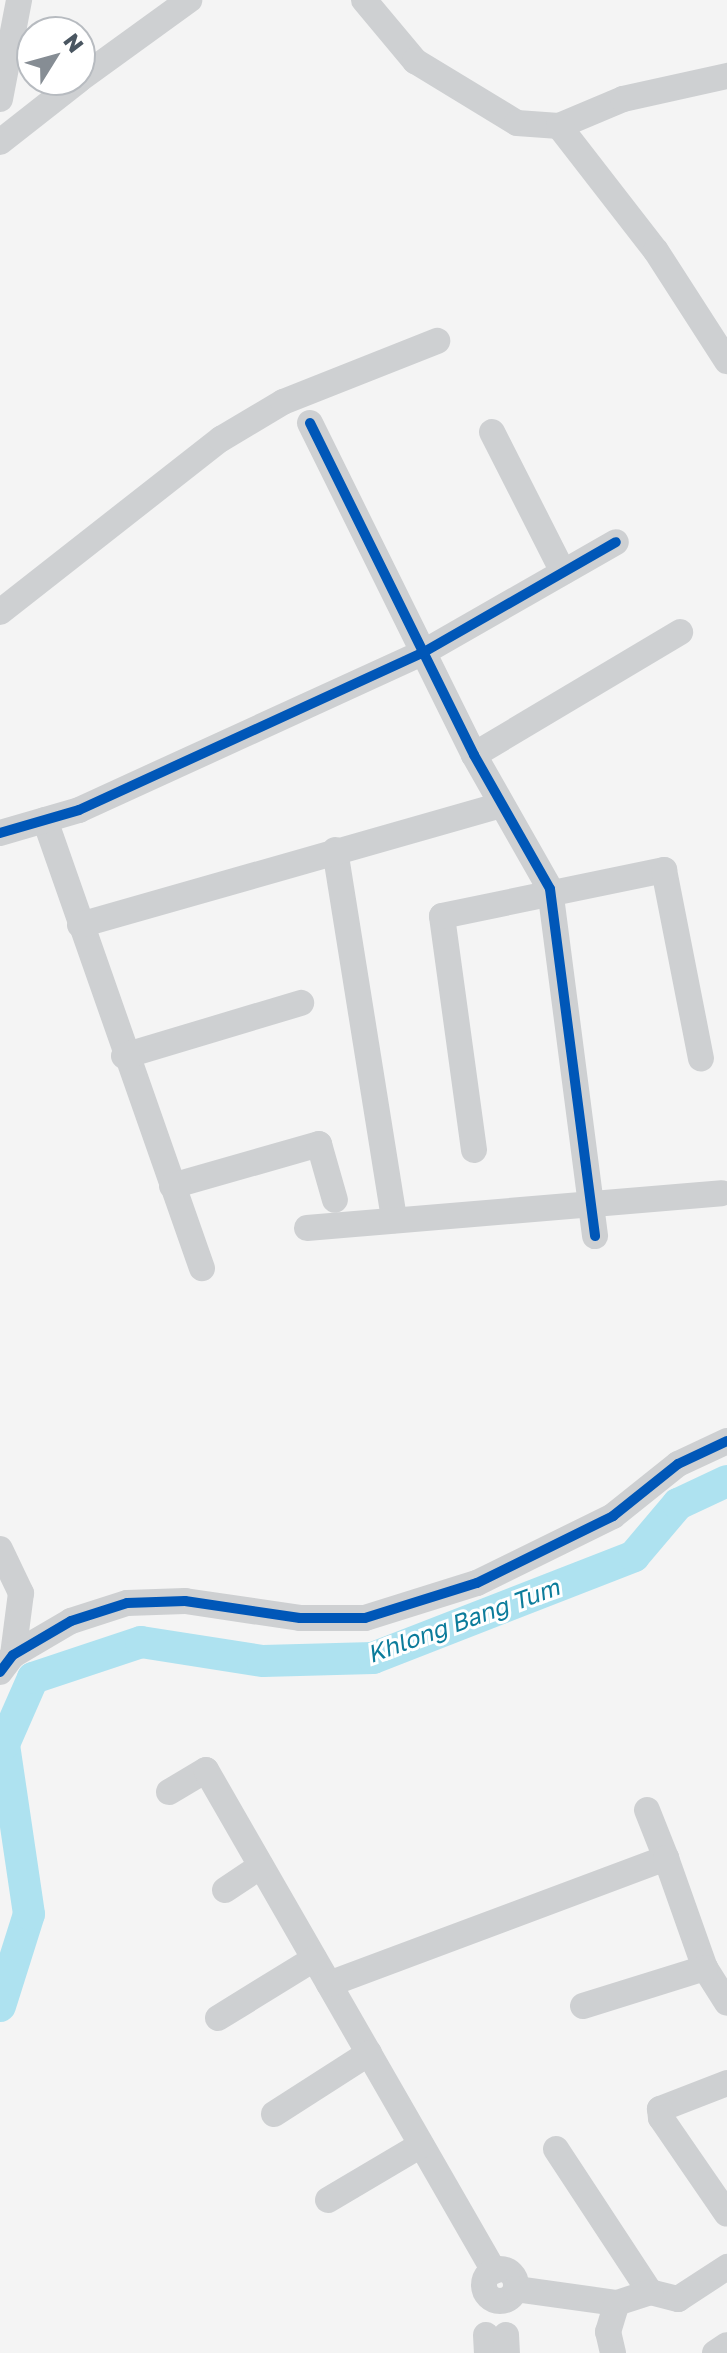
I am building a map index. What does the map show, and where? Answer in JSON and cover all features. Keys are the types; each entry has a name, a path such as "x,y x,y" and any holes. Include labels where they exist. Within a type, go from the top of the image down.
{"street":[{"path":"0,99 19,0"},
{"path":"96,68 189,0"},
{"path":"364,0 396,45 461,93 517,123 559,126 623,99 727,76"},
{"path":"0,142 59,96"},
{"path":"559,126 656,251 727,361"},
{"path":"0,612 221,439 283,402 437,341"},
{"path":"310,423 474,755 550,889 595,1236"},
{"path":"492,432 563,572"},
{"path":"0,833 79,810 424,652 616,542"},
{"path":"474,755 680,632"},
{"path":"80,925 500,805"},
{"path":"45,820 124,1056 202,1268"},
{"path":"335,850 394,1220"},
{"path":"474,1150 442,916 550,889 664,870 701,1058"},
{"path":"124,1056 301,1003"},
{"path":"172,1186 319,1144 335,1200"},
{"path":"307,1228 722,1193"},
{"path":"7,1663 102,1608 155,1599 300,1618 365,1618 477,1583 613,1516 678,1464 727,1441"},
{"path":"0,1549 21,1593 7,1663"},
{"path":"169,1792 206,1770 421,2145 498,2317 617,2303 650,2292 678,2299 727,2267"},
{"path":"647,1810 705,1968 727,2003"},
{"path":"329,1984 666,1858"},
{"path":"225,1890 261,1866"},
{"path":"218,2018 314,1959"},
{"path":"583,2006 705,1968"},
{"path":"274,2114 369,2053"},
{"path":"727,2083 660,2109 661,2118 727,2214"},
{"path":"328,2200 421,2145"},
{"path":"556,2149 650,2292"},
{"path":"613,2353 608,2332 617,2303"},
{"path":"715,2353 727,2345"}],"waterway":[{"name":"Khlong Bang Tum","path":"0,2006 29,1914 4,1744 33,1678 141,1642 263,1661 373,1658 634,1556 678,1504 727,1481"}],"cycle path":[{"path":"310,423 474,755 550,889 595,1236"},
{"path":"0,833 79,810 424,652 616,542"},
{"path":"0,1672 13,1655 71,1621 127,1603 185,1601 300,1618 365,1618 477,1583 613,1516 678,1464 727,1441"}]}
